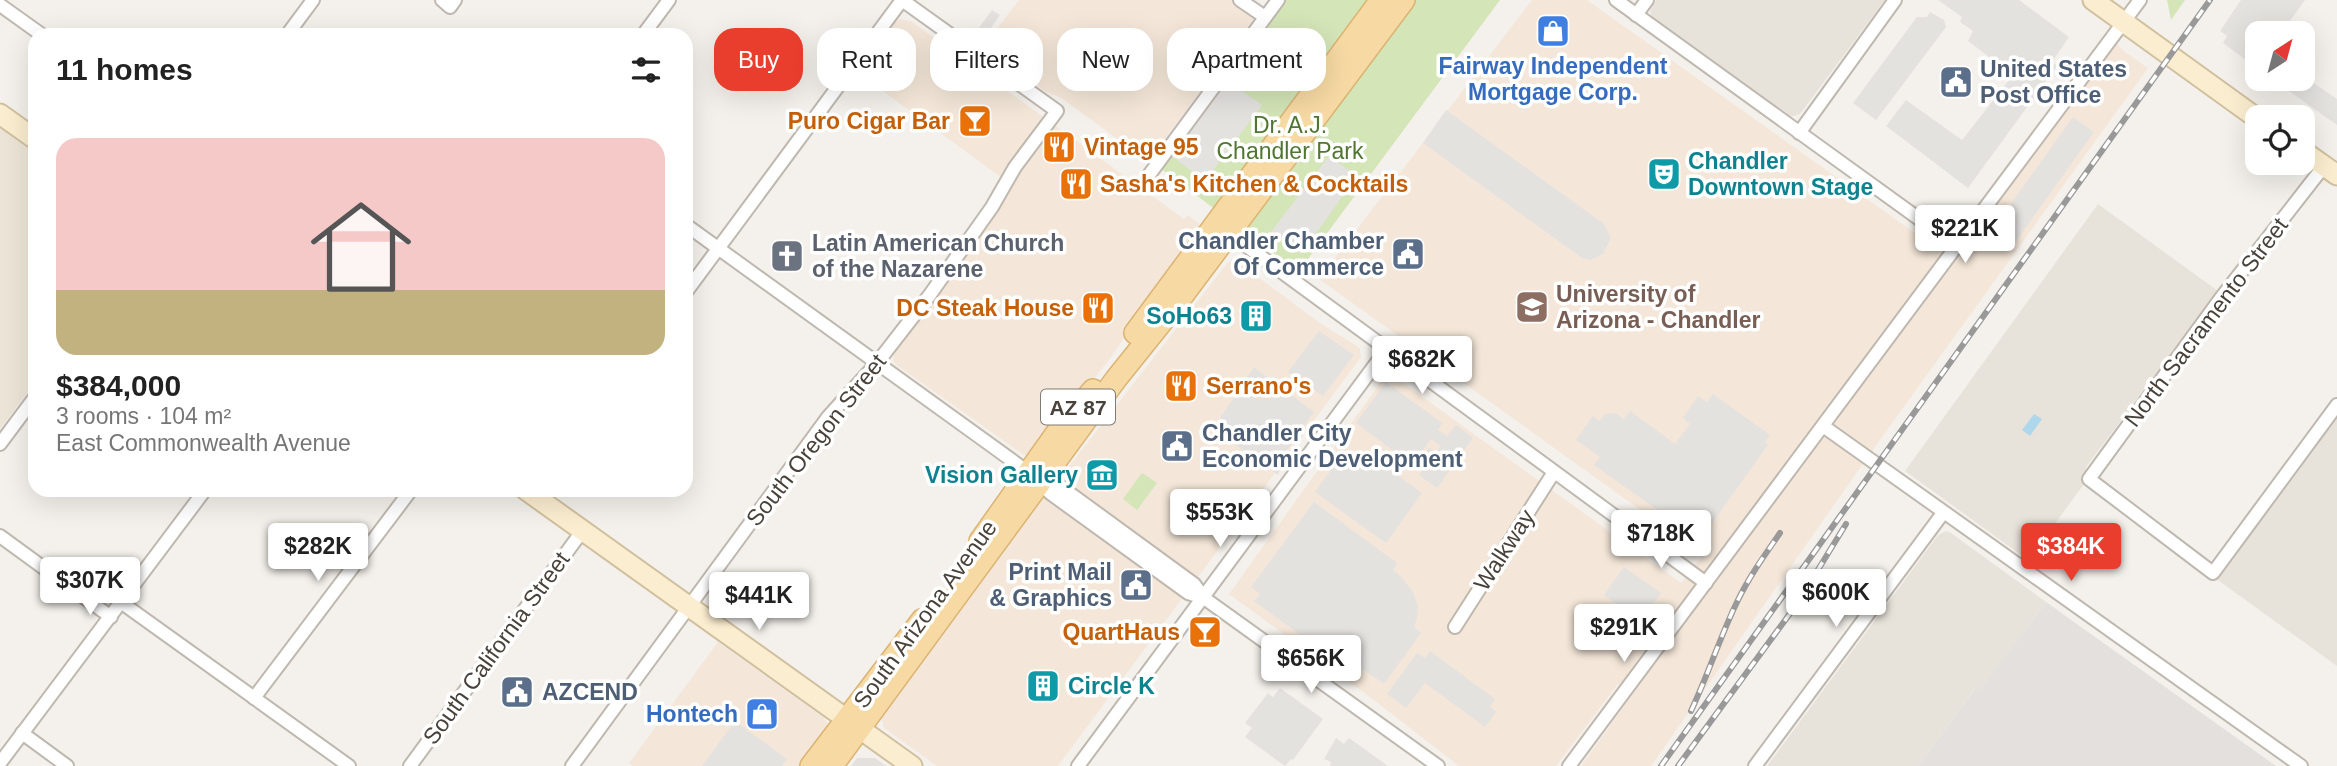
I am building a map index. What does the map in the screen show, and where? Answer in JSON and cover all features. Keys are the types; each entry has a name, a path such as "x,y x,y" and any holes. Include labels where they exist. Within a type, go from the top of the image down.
{"main road":[{"name":"AZ 87","path":"1346,63 1381,0"},
{"name":"AZ 87","path":"1346,63 1404,0"},
{"name":"South Arizona Avenue","path":"821,764 854,724 1034,477 1070,416 1109,373 1148,314 1222,228 1346,63"}],"street":[{"path":"293,28 313,0"},
{"path":"648,28 669,0"},
{"path":"693,282 902,0"},
{"name":"South Oregon Street","path":"572,766 828,417 877,363 985,217 1015,167 1057,111 902,0"},
{"path":"1240,0 1265,17"},
{"path":"1149,174 1278,0"},
{"path":"1616,0 1958,247"},
{"path":"1636,15 1647,0"},
{"path":"1799,133 1895,0"},
{"path":"2093,0 2245,110"},
{"path":"1569,766 2140,0"},
{"path":"0,5 32,28"},
{"path":"0,114 28,134"},
{"path":"2315,160 2330,171"},
{"name":"North Sacramento Street","path":"2330,171 2221,298 2089,479 2213,573 2337,405"},
{"path":"1222,228 1706,583"},
{"path":"693,230 1034,477 1050,494 1188,593 1204,598 1438,766"},
{"path":"1078,766 1386,350"},
{"path":"0,444 28,406"},
{"path":"1823,426 2301,766"},
{"name":"Walkway","path":"1455,627 1554,472"},
{"path":"0,763 200,497"},
{"path":"254,698 406,497"},
{"path":"540,497 912,766"},
{"path":"1755,766 1943,513"},
{"name":"South California Street","path":"410,766 583,530"},
{"path":"0,536 111,617"},
{"path":"122,603 349,766"},
{"path":"22,733 67,766"}],"shaded area":[{"path":"1019,0 1233,0 1253,17 1247,28 1167,28 1167,91 1201,91 1151,158 1146,160 1060,97 1043,90 1043,28 998,28"},
{"path":"1532,0 1587,0 1939,250 1958,247 2112,39 2148,68 1867,458 1651,766 1581,766 1632,695 1618,684 1556,766 1459,766 1229,594 1388,372 1681,583 1703,555 1319,279"},
{"path":"1656,0 1885,0 1800,114 1790,117 1652,18 1650,11"},
{"path":"1938,0 2019,0 2069,37 2052,62 2057,66 1968,188 1886,126 1906,100 1962,140 2013,75 1968,41 1973,31 1960,22 1962,17"},
{"path":"2241,0 2305,0 2290,21 2245,21 2245,59 2223,43 2227,36 2220,31"},
{"path":"992,10 1000,15 991,28 979,28"},
{"path":"1930,12 1944,20 1946,27 1876,120 1853,103 1917,17 1927,17"},
{"path":"900,19 911,21 930,35 930,91 1008,91 1184,219 1188,215 1199,224 1200,229 1106,364 1032,453 1024,455 895,364 893,359 895,351 995,215 1013,186 883,91 916,91 916,28 891,28"},
{"path":"2315,84 2337,99 2337,125 2315,109 2315,105 2309,105 2289,91 2315,91"},
{"path":"1218,91 1242,91 1262,105 1205,181 1170,155"},
{"path":"1446,110 1604,224 1611,238 1603,254 1591,260 1582,258 1423,143"},
{"path":"2073,117 2094,132 2009,251 1988,236"},
{"path":"0,128 28,148 28,391 0,429"},
{"path":"1329,156 1357,176 1301,254 1271,232"},
{"path":"2098,204 2218,291 2086,467 2087,480 2028,560 1905,471"},
{"path":"1236,261 1320,323 1360,348 1361,357 1058,766 937,766 884,728 881,715 1042,499 1053,499 1064,483 1063,474 1228,262"},
{"path":"1319,331 1354,355 1323,396 1288,372"},
{"path":"1254,367 1314,412 1287,450 1278,475 1213,429"},
{"path":"1386,382 1442,423 1438,430 1447,436 1456,425 1473,438 1437,488 1419,475 1426,465 1420,461 1429,448 1436,452 1441,446 1431,439 1412,465 1356,423"},
{"path":"1713,394 1770,435 1765,442 1768,445 1700,540 1594,465 1600,457 1576,440 1593,416 1600,421 1605,414 1615,413 1624,419 1630,411 1675,444 1690,424 1683,418 1698,396 1707,402"},
{"path":"2337,412 2337,666 2215,578"},
{"path":"1345,451 1359,461 1365,452 1422,493 1386,543 1315,492"},
{"path":"1314,502 1397,563 1393,570 1413,592 1418,606 1414,627 1421,633 1384,684 1361,668 1355,675 1254,601 1260,594 1251,587"},
{"path":"1946,531 2046,602 1980,691 1974,690 1918,766 1767,766 1938,535"},
{"path":"1624,567 1661,593 1641,621 1604,595"},
{"path":"2046,602 2276,766 1918,766 1975,689 1980,690"},
{"path":"718,642 823,717 828,724 828,730 802,766 633,766 629,763"},
{"path":"1430,651 1495,699 1490,707 1496,712 1485,727 1425,683 1406,708 1387,694 1417,653 1425,658"},
{"path":"1280,688 1323,719 1293,760 1285,766 1245,737 1252,728 1245,723 1268,693 1273,697"},
{"path":"735,721 787,759 782,766 702,766"},
{"path":"1336,738 1344,744 1349,738 1388,766 1330,766 1331,762 1324,759"},
{"path":"857,758 875,758 886,766 851,766"}],"green space":[{"name":"Dr. A.J. Chandler Park","path":"1285,0 1500,0 1302,267 1296,270 1160,168 1217,91 1326,91 1326,28 1264,28"},
{"path":"2167,0 2185,0 2171,20"},
{"path":"1142,473 1157,483 1137,510 1123,499"}],"water":[{"path":"2034,414 2042,419 2030,436 2022,430"}],"railway":[{"path":"1661,766 2210,0"},
{"path":"1678,766 1797,604 1846,524"},
{"path":"1691,711 1737,602 1780,533"}],"place":[{"name":"Fairway Independent Mortgage Corp.","path":"1553,31"},
{"name":"United States Post Office","path":"1956,82"},
{"name":"Puro Cigar Bar","path":"975,121"},
{"name":"Vintage 95","path":"1059,147"},
{"name":"Chandler Downtown Stage","path":"1664,174"},
{"name":"Sasha's Kitchen & Cocktails","path":"1076,184"},
{"name":"Chandler Chamber Of Commerce","path":"1408,254"},
{"name":"Latin American Church of the Nazarene","path":"787,256"},
{"name":"University of Arizona - Chandler","path":"1532,307"},
{"name":"DC Steak House","path":"1098,308"},
{"name":"SoHo63","path":"1256,316"},
{"name":"Serrano's","path":"1181,386"},
{"name":"Chandler City Economic Development","path":"1177,446"},
{"name":"Vision Gallery","path":"1102,475"},
{"name":"Print Mail & Graphics","path":"1136,585"},
{"name":"QuartHaus","path":"1205,632"},
{"name":"Circle K","path":"1043,686"},
{"name":"AZCEND","path":"517,692"},
{"name":"Hontech","path":"762,714"}]}
